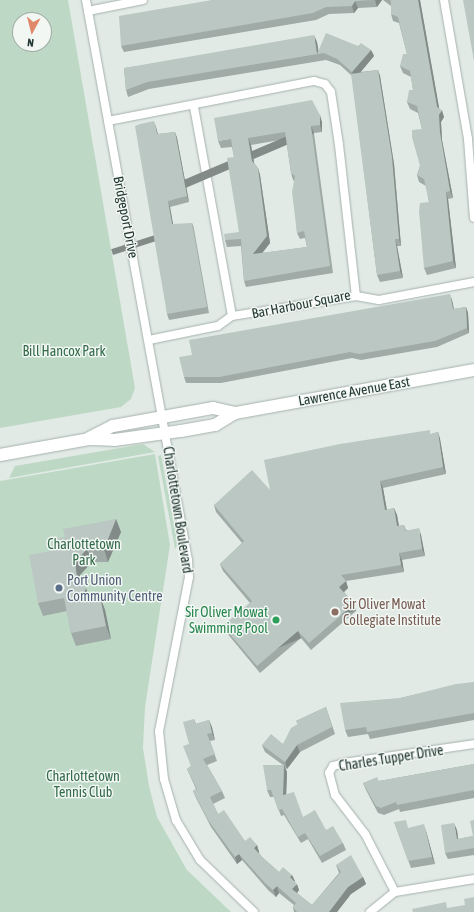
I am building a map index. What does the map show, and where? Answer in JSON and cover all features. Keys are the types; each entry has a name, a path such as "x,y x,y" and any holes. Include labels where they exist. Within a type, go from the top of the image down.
{"main road":[{"name":"Lawrence Avenue East","path":"0,455 89,439 114,440 215,425 235,413 474,370"},
{"name":"Lawrence Avenue East","path":"89,439 114,426 213,408 235,413"}],"street":[{"name":"Bridgeport Drive","path":"86,0 162,418 166,433"},
{"path":"88,11 143,0"},
{"path":"444,0 468,139 474,218"},
{"name":"Bar Harbour Square","path":"108,121 194,106 314,81 325,84 331,92 339,145 356,296 232,316 194,106"},
{"path":"356,296 379,300 474,282"},
{"path":"149,340 218,326 232,316"},
{"name":"Charlottetown Boulevard","path":"166,433 189,577 159,731 164,779 176,820 200,860 254,912"},
{"name":"Charles Tupper Drive","path":"395,892 365,834 335,794 329,774 333,766 344,763 474,744"},
{"path":"370,912 395,892 474,878"}],"green space":[{"name":"Bill Hancox Park","path":"0,0 68,0 135,388 131,399 121,407 0,428"},
{"path":"143,444 155,452 9,478 15,466"},
{"name":"Charlottetown Park","path":"155,454 170,545 145,707 143,748 149,786 157,817 187,870 231,912 0,912 0,481"},
{"path":"161,455 178,545 175,549 158,456"}],"building":[{"path":"212,0 373,0 355,1 352,6 326,7 313,13 121,46 119,16"},
{"path":"390,0 418,0 437,107 442,110 439,115 440,133 450,191 446,192 453,261 424,268 419,211 420,203 429,202 424,179 417,175 420,166 412,137 412,130 422,129 417,106 407,102 409,90 413,90 410,71 400,66 403,54 407,54 398,17 391,14"},
{"path":"463,0 474,0 474,61"},
{"path":"326,33 358,46 361,43 371,50 352,72 337,59 324,53 147,82 126,90 124,68 314,35 317,54"},
{"path":"378,70 392,157 399,239 395,239 400,271 377,275 351,74"},
{"path":"312,100 320,115 320,125 311,126 330,266 244,281 241,239 225,240 224,234 239,232 227,158 234,157 231,139 218,141 214,118","holes":["285,132 291,173 295,176 292,192 297,233 304,231 307,247 253,254 267,236 258,168 252,161 248,138"]},
{"path":"154,121 157,134 175,132 187,196 168,201 172,224 192,223 207,307 167,314 135,126"},
{"path":"450,294 453,309 466,307 467,328 435,341 359,354 350,352 219,377 184,377 179,357 192,355 189,340"},
{"name":"Sir Oliver Mowat Collegiate Institute","path":"430,430 430,434 438,432 443,467 380,481 385,510 394,508 397,526 404,525 405,531 419,528 422,549 399,553 401,565 341,575 346,581 339,587 354,604 309,643 298,631 257,666 223,626 252,601 220,564 244,541 214,505 252,470 270,490 264,460 340,444"},
{"name":"Port Union Community Centre","path":"116,519 104,549 87,549 75,562 77,578 86,588 82,597 100,597 106,626 71,633 64,598 38,603 29,555 56,550 54,539 65,537 63,529"},
{"path":"474,682 474,713 367,732 366,727 345,730 340,703 400,698 456,684"},
{"path":"326,707 332,727 297,745 285,762 262,745 271,734 283,744 291,728 298,724 296,721"},
{"path":"194,719 195,724 209,720 212,733 207,734 215,754 203,759 222,791 210,797 218,814 224,810 245,841 250,837 257,845 254,848 262,857 279,872 283,867 292,875 290,877 297,884 292,889 312,905 341,872 336,865 351,855 363,877 348,887 329,912 297,912 293,907 296,903 277,886 273,890 239,854 235,857 208,820 193,791 197,789 187,769 191,766 183,746 189,744 183,722"},
{"path":"474,764 474,790 397,805 396,802 381,808 376,806 363,783 377,777 379,781"},
{"path":"263,765 284,765 283,795 294,792 303,817 315,810 326,830 333,826 343,843 320,856 305,833 298,837 282,809 278,810 271,790 267,790"},
{"path":"406,820 408,828 424,824 432,857 408,861 394,822"},
{"path":"474,820 474,848 445,853 441,825 454,823 457,839 473,836 470,821"},
{"path":"474,897 474,912 413,912 412,909 446,902 447,908 465,905 464,899"}],"place":[{"name":"Port Union Community Centre","path":"59,588"},
{"name":"Sir Oliver Mowat Collegiate Institute","path":"335,612"},
{"name":"Sir Oliver Mowat Swimming Pool","path":"276,620"}],"park label":[{"name":"Charlottetown Tennis Club","path":"83,784"}]}
